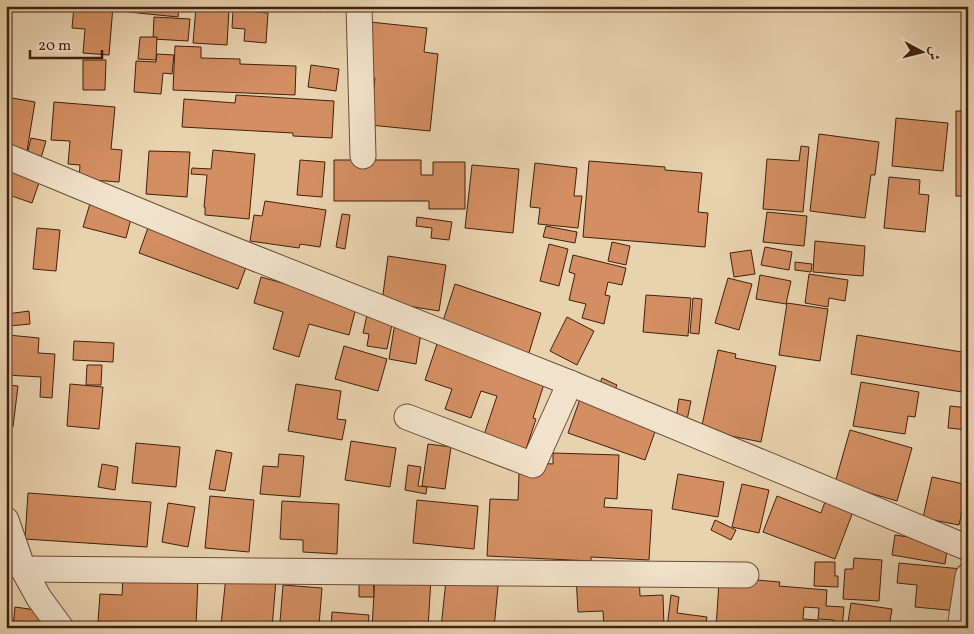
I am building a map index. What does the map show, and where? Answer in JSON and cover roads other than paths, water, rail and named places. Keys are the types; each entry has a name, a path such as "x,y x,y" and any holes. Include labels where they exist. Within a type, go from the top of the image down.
{"street":[{"path":"359,6 363,156"},
{"path":"6,156 214,242 570,383 968,548"},
{"path":"407,417 533,465 570,383"},
{"path":"6,520 23,569 39,598 61,628"},
{"path":"23,569 746,575"},
{"path":"960,628 968,576"}]}
